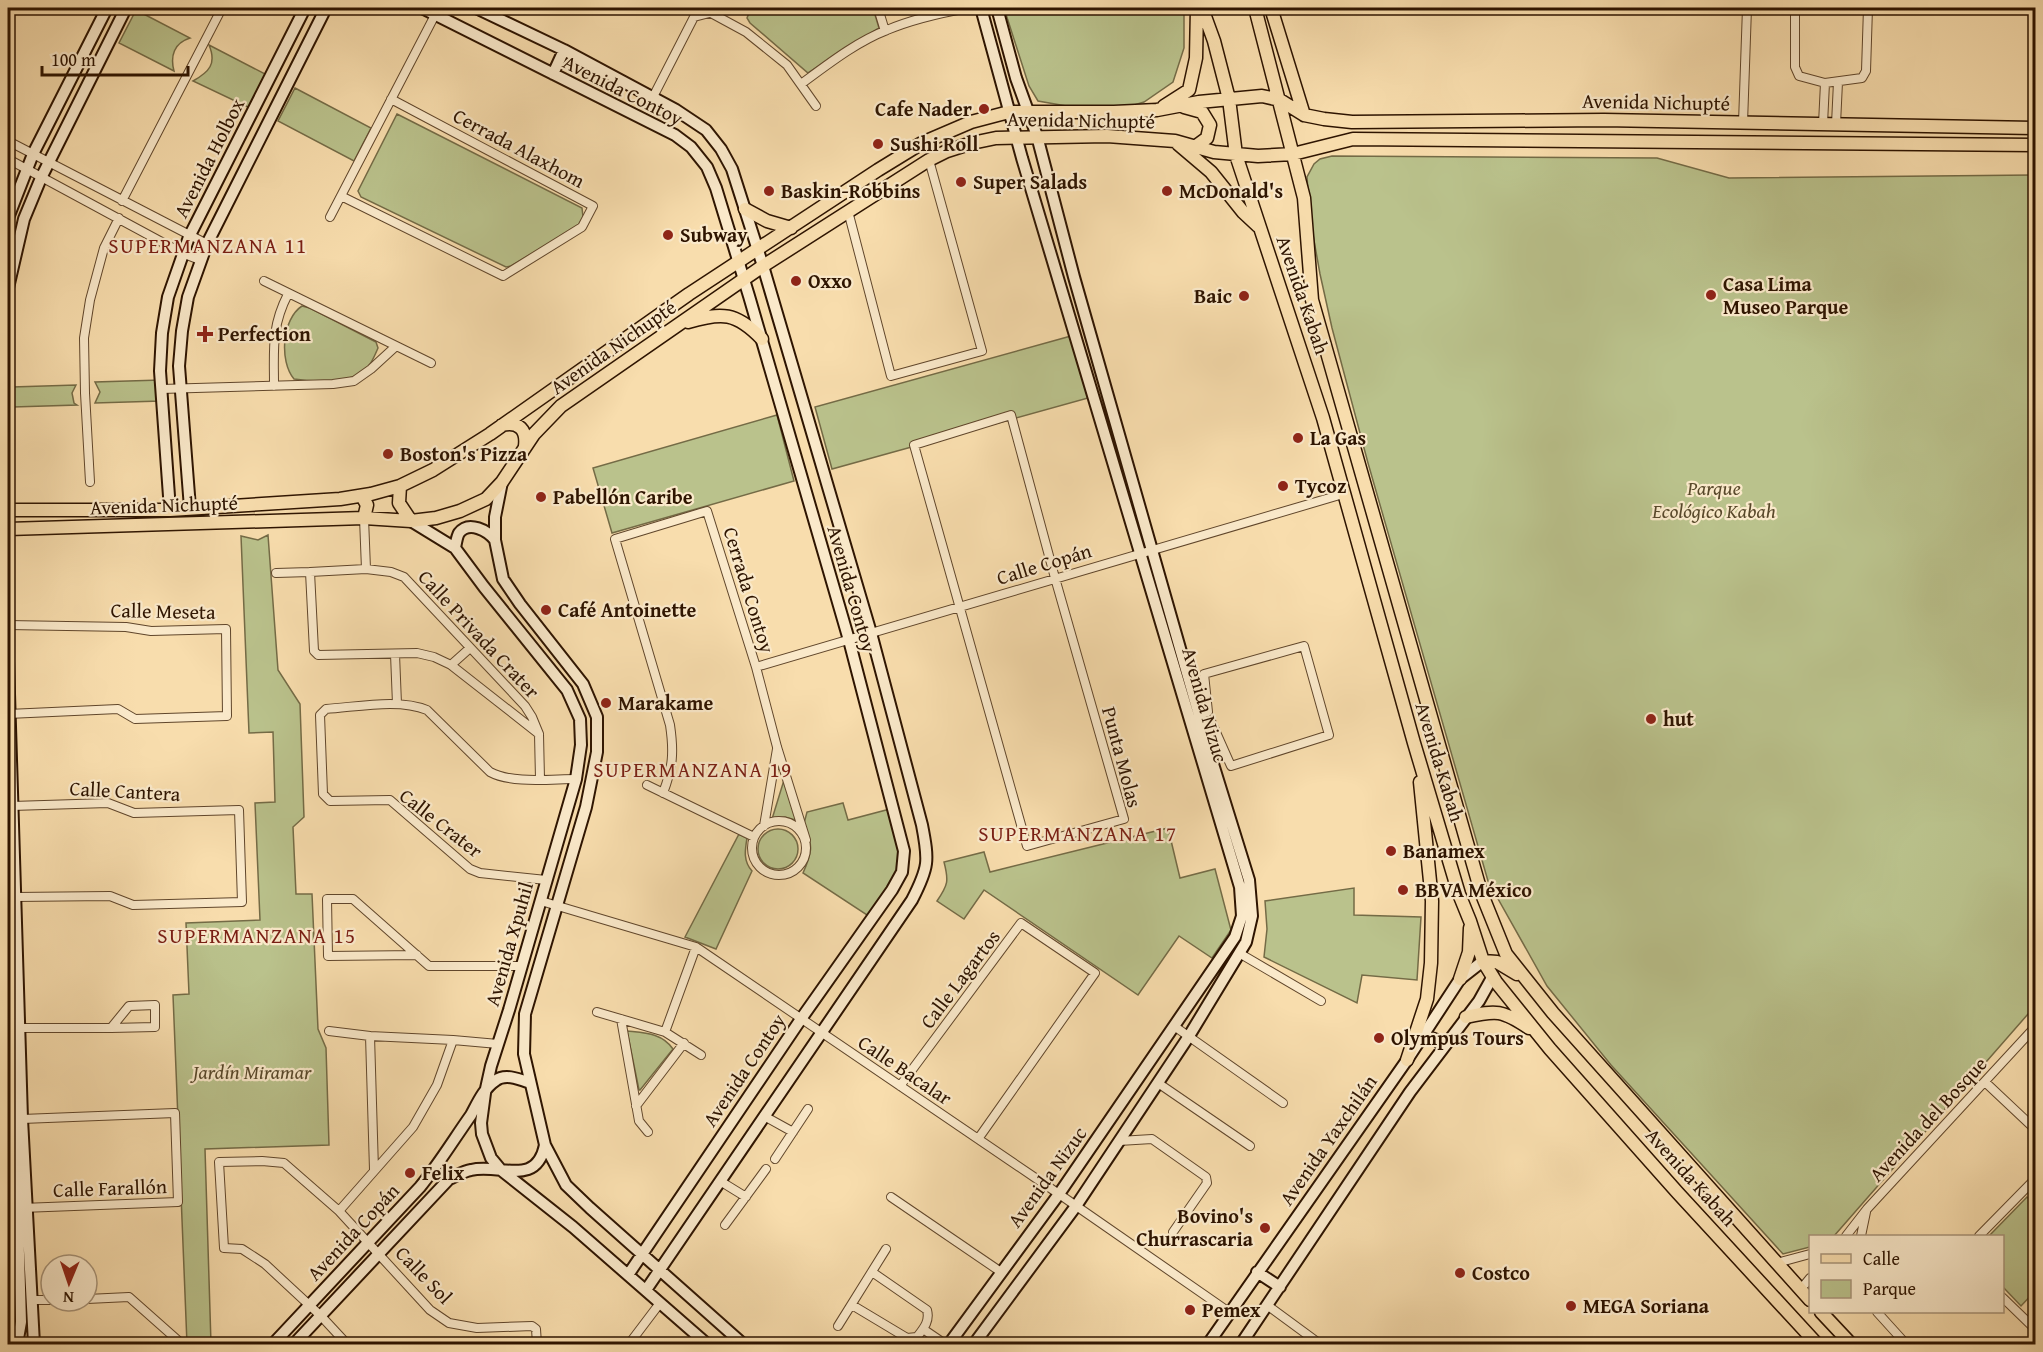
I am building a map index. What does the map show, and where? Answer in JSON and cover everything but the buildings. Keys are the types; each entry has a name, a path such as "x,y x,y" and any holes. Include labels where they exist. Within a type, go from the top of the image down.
{"main road":[{"path":"1200,8 1214,41 1229,99"},
{"path":"1157,110 1189,90 1196,58 1200,8"},
{"path":"1255,8 1280,100"},
{"path":"1271,8 1304,115"},
{"name":"Avenida Nichupté","path":"8,510 170,510 340,499 400,486 433,470 500,426 689,294 878,170 938,136 971,122 1009,112 1082,113 1157,110 1262,96 1280,100 1304,115 1353,122 1604,120 2036,128"},
{"name":"Avenida Kabah","path":"1229,99 1236,155 1323,418 1342,494 1414,743 1459,894 1483,961 1492,976 1538,1034 1677,1192 1817,1344"},
{"name":"Avenida Kabah","path":"1280,100 1304,198 1311,300 1481,892 1506,954 1619,1089 1809,1299"},
{"path":"1179,106 1202,112 1207,118 1210,131 1207,138 1196,146"},
{"path":"1353,122 1353,139"},
{"path":"1981,127 1982,143"},
{"name":"Avenida Nichupté","path":"8,529 364,518 411,521 436,518 471,507 486,499 502,482 534,434 561,406 763,266 887,186 929,160 972,143 1016,137 1107,136 1175,141 1214,152 1236,155 1293,154 1353,139 2036,144"},
{"path":"1175,141 1211,172 1243,212 1259,227"},
{"path":"878,170 887,186"},
{"path":"745,209 767,221 791,228"},
{"path":"678,325 711,315 726,315 743,322 762,339"},
{"path":"500,426 512,424 521,427 525,433 525,447"},
{"path":"400,486 399,503 411,521"},
{"path":"362,496 367,506 364,518"},
{"path":"1407,1060 1427,999 1431,963 1432,901 1424,808 1414,743"},
{"path":"1460,979 1469,952 1470,921"},
{"path":"1492,976 1497,962 1495,926"},
{"path":"1483,961 1497,962 1508,967 1530,984"},
{"path":"1466,1017 1488,1012 1509,1015 1538,1034"},
{"path":"1823,1313 1851,1344"}],"street":[{"path":"8,218 33,154 107,8"},
{"path":"8,288 24,219 41,178 126,8"},
{"path":"122,201 222,8"},
{"name":"Avenida Holbox","path":"170,510 160,371 162,333 168,297 189,237 305,8"},
{"name":"Avenida Holbox","path":"190,508 180,388 182,331 188,297 207,244 326,8"},
{"name":"Avenida Contoy","path":"422,8 675,135 691,147 707,167 716,188 744,279 849,640 904,851 902,872 892,890 801,1019 628,1275"},
{"name":"Avenida Contoy","path":"476,8 564,50 653,97 706,130 721,149 732,169 763,266 871,633 928,854 924,877 912,900 646,1290"},
{"path":"653,97 694,17 729,8"},
{"path":"878,8 885,31"},
{"path":"801,84 830,63 885,31 919,18 968,8"},
{"name":"Avenida Nizuc","path":"974,1344 1076,1206 1119,1141 1163,1086 1189,1036 1246,942 1252,916 1249,880 1208,765 1141,553 1016,137 981,8"},
{"name":"Avenida Nizuc","path":"947,1344 1059,1194 1235,937 1242,916 1240,887 1208,765 1204,720 1152,550 1077,289 1037,136 997,8"},
{"path":"1743,123 1747,8"},
{"path":"1795,8 1795,67 1799,76 1825,82 1862,78 1866,71 1868,8"},
{"path":"711,13 746,32 787,65 816,106"},
{"path":"330,217 435,15"},
{"path":"553,74 564,50"},
{"path":"1823,124 1825,82"},
{"path":"1836,124 1838,82"},
{"name":"Cerrada Alaxhom","path":"341,196 503,276 582,227 593,206 390,99"},
{"path":"8,141 189,237 207,244"},
{"path":"8,159 182,253 200,260"},
{"path":"848,211 891,375 982,351 929,160"},
{"path":"90,482 84,338 90,300 104,248 119,218"},
{"path":"264,281 431,363"},
{"path":"274,386 274,333 279,312 288,294"},
{"path":"161,389 333,384 354,381 395,347"},
{"path":"958,608 914,445 1011,414 1055,578"},
{"name":"Avenida Xpuhil","path":"502,482 495,517 495,540 503,579 520,604 584,684 597,717 597,752 590,785 525,1014 524,1054 546,1145 566,1185 743,1344"},
{"name":"Calle Copán","path":"756,667 1342,494"},
{"name":"Cerrada Contoy","path":"663,793 671,772 674,748 670,725 615,539 707,511 756,667 777,747 806,840"},
{"path":"364,518 366,569"},
{"name":"Avenida Xpuhil","path":"411,521 455,548 484,588 567,690 580,719 581,745 576,778 484,1093 482,1134 491,1158 501,1170 573,1227 707,1344"},
{"path":"455,548 458,533 465,528 479,528 487,531 495,540"},
{"name":"Calle Privada Crater","path":"276,573 366,569 391,572 404,577 525,706 539,734 540,779"},
{"name":"Calle Privada Crater","path":"310,572 314,651 318,655 417,653 434,657 451,665 539,734"},
{"name":"Punta Molas","path":"958,608 1027,846 1124,819 1055,578"},
{"name":"Calle Meseta","path":"8,625 126,627 151,631 226,629 227,716 135,719 118,709 8,714"},
{"path":"1304,646 1329,735 1231,765 1204,720 1208,712 1204,674 1304,646"},
{"path":"451,665 470,648"},
{"path":"395,654 397,704"},
{"path":"8,661 22,1119 21,1322 17,1344"},
{"name":"Calle Crater","path":"546,880 480,873 470,869 390,800 330,801 323,794 320,715 326,709 414,705 427,710 490,772 499,777 576,778"},
{"name":"Cerrada Contoy","path":"764,826 777,747"},
{"path":"647,785 754,837"},
{"name":"Calle Cantera","path":"12,806 108,803 134,813 239,810 242,902 133,905 110,896 15,897"},
{"path":"780,821 789,823 796,827 806,840 807,849 801,865 795,871 778,876 769,874 756,863 752,846 754,837 764,826 780,821"},
{"path":"417,955 328,956 327,899 353,899 417,955 429,966 522,966"},
{"name":"Calle Bacalar","path":"541,901 696,947 1229,1312"},
{"name":"Calle Lagartos","path":"900,1086 1022,923 1095,973 978,1139"},
{"path":"665,1032 696,947"},
{"path":"1239,952 1321,1001"},
{"name":"Avenida Yaxchilán","path":"1208,1344 1423,1037 1460,979 1483,961"},
{"name":"Avenida Yaxchilán","path":"1241,1344 1410,1092 1479,1001 1492,976"},
{"path":"19,1028 111,1028 155,1027 155,1005 129,1006 111,1028"},
{"path":"8,1011 34,1344"},
{"path":"597,1012 665,1032 701,1055"},
{"path":"621,1018 639,1121 648,1132"},
{"path":"1174,1026 1283,1103"},
{"name":"Avenida del Bosque","path":"1847,1235 1867,1209 2036,1026"},
{"path":"329,1031 370,1036 498,1044"},
{"path":"370,1036 374,1170"},
{"path":"1423,1037 1431,1036 1440,1042 1443,1048"},
{"path":"339,1211 413,1127 437,1085 453,1040"},
{"path":"636,1106 684,1044"},
{"name":"Avenida Copán","path":"273,1344 435,1168 495,1080 504,1077 517,1078 530,1083"},
{"path":"1985,1082 2036,1130"},
{"path":"1163,1086 1250,1146"},
{"path":"775,1159 808,1108"},
{"name":"Calle Farallón","path":"22,1119 175,1113 178,1202 22,1208"},
{"path":"764,1116 793,1132"},
{"path":"1119,1141 1152,1139 1206,1177 1207,1183 1173,1232"},
{"name":"Avenida Copán","path":"294,1344 449,1179 472,1169 513,1172 533,1167 543,1157 546,1145"},
{"path":"347,1344 321,1316 265,1264 242,1249 225,1248 219,1162 284,1163 339,1211 379,1253"},
{"path":"725,1225 766,1169"},
{"path":"1980,1235 2036,1178"},
{"path":"720,1181 746,1197"},
{"path":"891,1197 1000,1272"},
{"path":"1861,1235 1867,1209"},
{"path":"838,1326 886,1249"},
{"name":"Calle Sol","path":"379,1253 430,1310 449,1323 477,1328 532,1326 536,1329 537,1344"},
{"path":"1777,1263 1809,1254"},
{"path":"852,1305 907,1338 917,1337 923,1329 929,1318 927,1310 872,1272"},
{"path":"1257,1272 1280,1287"},
{"path":"1800,1289 1809,1279"},
{"path":"99,1298 129,1297 182,1344"},
{"path":"2004,1299 2036,1330"},
{"path":"31,1300 39,1300"},
{"path":"629,1344 660,1303"},
{"path":"1267,1305 1320,1344"},
{"path":"1879,1313 1906,1344"},
{"path":"923,1329 947,1344"}],"green space":[{"path":"751,8 873,8 879,28 808,73 750,23 747,18"},
{"path":"1004,8 1184,8 1184,48 1173,82 1144,102 1121,109 1072,107 1038,101 1029,86"},
{"path":"136,10 190,38 180,43 174,51 174,71 119,43"},
{"path":"209,45 269,76 252,109 193,81 210,67 212,57"},
{"path":"295,88 371,128 354,161 278,121"},
{"path":"397,114 582,208 583,217 578,226 506,267 361,197 358,191"},
{"name":"Parque Ecológico Kabah","path":"1332,156 1657,158 1729,178 2035,175 2035,1006 1835,1235 1809,1235 1809,1247 1783,1254 1611,1065 1547,986 1488,881 1368,463 1332,328 1310,218 1307,177 1314,164 1320,159"},
{"path":"302,306 376,342 378,348 365,371 347,379 319,381 294,379 286,362 285,341 290,320"},
{"path":"1071,336 1088,398 832,469 815,407"},
{"path":"161,380 161,401 95,403 100,392 95,382"},
{"path":"76,385 72,393 74,403 77,405 13,407 12,387"},
{"path":"777,415 794,481 612,533 593,468"},
{"name":"Jardín Miramar","path":"268,535 278,670 300,704 304,817 293,827 296,894 312,894 318,1029 326,1048 329,1145 205,1149 211,1344 187,1344 173,995 189,994 186,923 260,920 255,803 275,802 273,732 249,733 241,536 258,540"},
{"path":"784,780 799,821 785,817 772,819"},
{"path":"843,803 848,820 890,809 901,858 898,871 870,917 803,873 810,850 809,839 803,827 807,812"},
{"path":"1168,828 1180,878 1215,869 1231,930 1212,958 1179,936 1138,995 984,890 964,919 937,901 946,883 947,874 944,862 984,852 990,872"},
{"path":"778,829 792,835 798,849 792,863 778,869 764,863 758,849 764,835"},
{"path":"739,834 747,838 746,859 752,871 716,949 685,937"},
{"path":"1354,888 1354,915 1421,917 1417,980 1362,975 1357,1003 1264,957 1267,929 1265,901"},
{"path":"627,1031 647,1033 658,1037 673,1049 640,1090 639,1090"},
{"path":"2027,1197 2035,1204 2035,1291 2021,1306 2004,1288 2004,1235 1990,1235"}],"place":[{"name":"Cafe Nader","path":"984,109"},
{"name":"Sushi Roll","path":"878,144"},
{"name":"Super Salads","path":"961,182"},
{"name":"Baskin-Robbins","path":"769,191"},
{"name":"McDonald's","path":"1167,191"},
{"name":"Subway","path":"668,235"},
{"name":"Oxxo","path":"796,281"},
{"name":"Casa Lima Museo Parque","path":"1711,295"},
{"name":"Baic","path":"1244,296"},
{"name":"Perfection","path":"205,334"},
{"name":"La Gas","path":"1298,438"},
{"name":"Boston's Pizza","path":"388,454"},
{"name":"Tycoz","path":"1283,486"},
{"name":"Pabellón Caribe","path":"541,497"},
{"name":"Café Antoinette","path":"546,610"},
{"name":"Marakame","path":"606,703"},
{"name":"hut","path":"1651,719"},
{"name":"Banamex","path":"1391,851"},
{"name":"BBVA México","path":"1403,890"},
{"name":"Olympus Tours","path":"1379,1038"},
{"name":"Felix","path":"410,1173"},
{"name":"Bovino's Churrascaria","path":"1265,1228"},
{"name":"Costco","path":"1460,1273"},
{"name":"MEGA Soriana","path":"1571,1306"},
{"name":"Pemex","path":"1190,1310"}],"district":[{"name":"SUPERMANZANA 11","path":"208,246"},
{"name":"SUPERMANZANA 19","path":"693,770"},
{"name":"SUPERMANZANA 17","path":"1078,834"},
{"name":"SUPERMANZANA 15","path":"257,936"}]}
